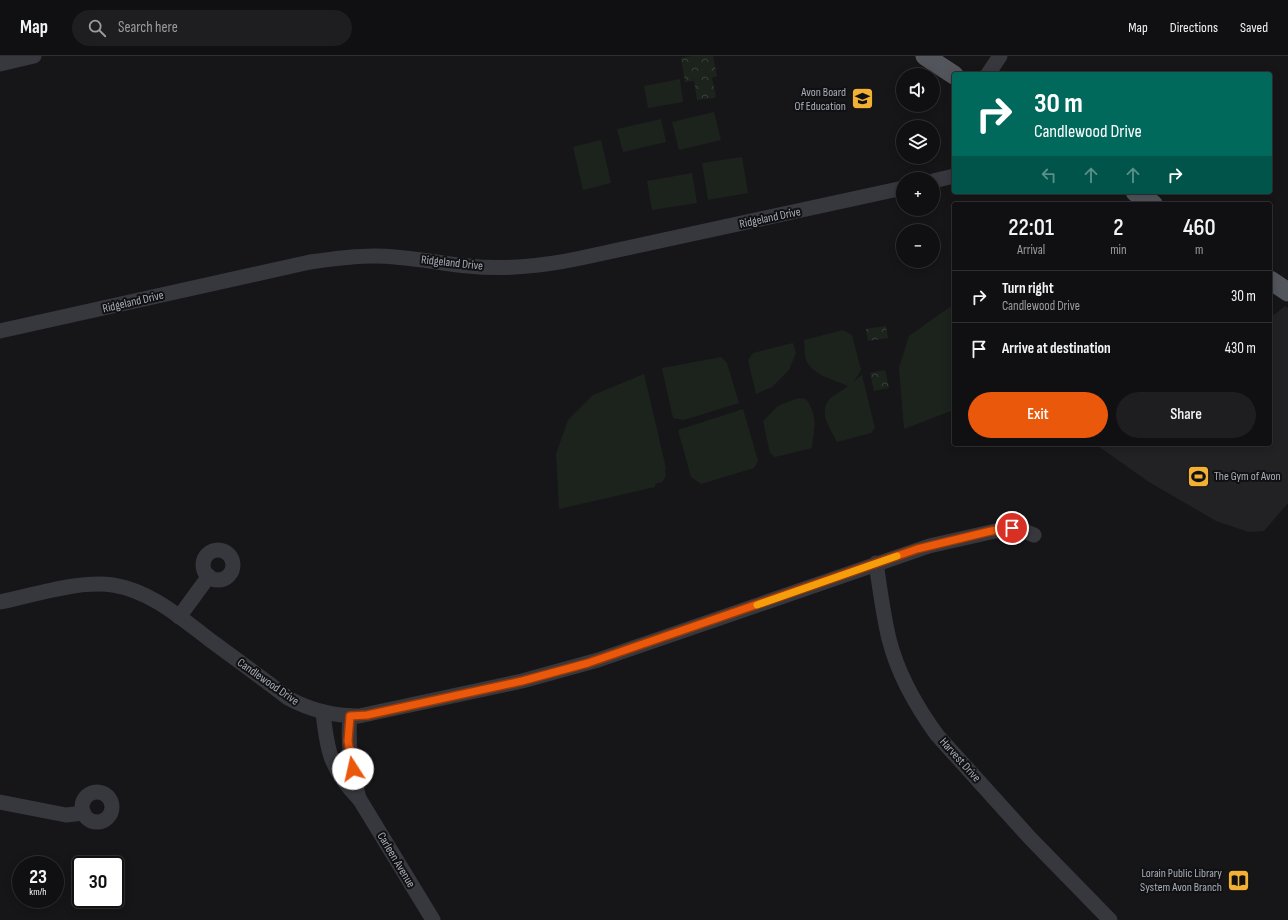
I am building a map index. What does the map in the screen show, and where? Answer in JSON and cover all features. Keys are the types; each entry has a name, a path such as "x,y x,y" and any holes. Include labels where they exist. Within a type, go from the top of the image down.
{"main road":[{"path":"925,56 952,74"},
{"path":"1137,194 1150,202"},
{"path":"1272,281 1288,292"}],"street":[{"path":"0,64 34,56"},
{"path":"989,72 1000,56"},
{"path":"940,179 952,176"},
{"name":"Ridgeland Drive","path":"0,331 310,262 374,256 406,258 470,266 534,266 581,258 896,190"},
{"name":"Candlewood Drive","path":"0,602 75,586 94,584 112,585 131,590 149,598 179,617 288,698 307,707 323,712 350,716 367,715 522,681 593,662 929,546 1004,529 1019,529 1034,536"},
{"name":"Harvest Drive","path":"876,564 885,620 894,654 913,700 937,735 1030,838 1110,920"},
{"path":"179,617 209,576"},
{"name":"Carleen Avenue","path":"323,712 327,743 334,766 342,780 360,800 433,920"},
{"name":"Carleen Avenue","path":"350,716 348,741 360,800"},
{"path":"0,802 66,815 84,813"}],"shaded area":[{"path":"1285,306 1288,308 1288,503 1264,531 1249,532 1216,521 1149,482 1098,446 1272,446 1272,316"}],"green space":[{"path":"692,56 713,56 717,76 712,78 716,96 714,98 697,100 694,81 685,82 681,58"},
{"path":"680,79 683,102 648,108 644,86"},
{"path":"714,112 721,140 679,150 672,122"},
{"path":"661,119 666,142 623,152 617,129"},
{"path":"601,140 611,183 583,190 573,147"},
{"path":"742,157 748,193 708,200 702,163"},
{"path":"692,173 697,203 652,210 647,181"},
{"path":"952,305 952,411 904,429 899,368 909,336"},
{"path":"886,326 888,338 868,341 866,329"},
{"path":"843,330 852,335 861,370 854,381 862,375 875,428 871,433 837,442 825,417 825,411 828,401 848,386 820,374 811,367 805,357 804,340"},
{"path":"793,343 796,353 789,370 772,387 756,394 748,360 753,353"},
{"path":"721,357 727,363 739,403 684,420 673,418 662,368"},
{"path":"885,370 889,388 874,391 870,373"},
{"path":"644,374 666,468 666,476 662,482 655,484 655,487 559,509 556,454 568,420 593,395"},
{"path":"798,398 806,399 813,412 815,423 812,448 775,457 770,453 763,421 778,406"},
{"path":"743,409 758,461 754,468 701,484 691,477 678,430"}],"slow traffic":[{"path":"757,605 897,556"}],"place":[{"name":"Avon Board Of Education","path":"862,99"},
{"name":"The Gym of Avon","path":"1198,476"},
{"name":"Lorain Public Library System Avon Branch","path":"1238,880"}],"route":[{"path":"353,769 348,741 350,716 367,715 522,681 588,663 917,549 991,531 1012,528"}]}
